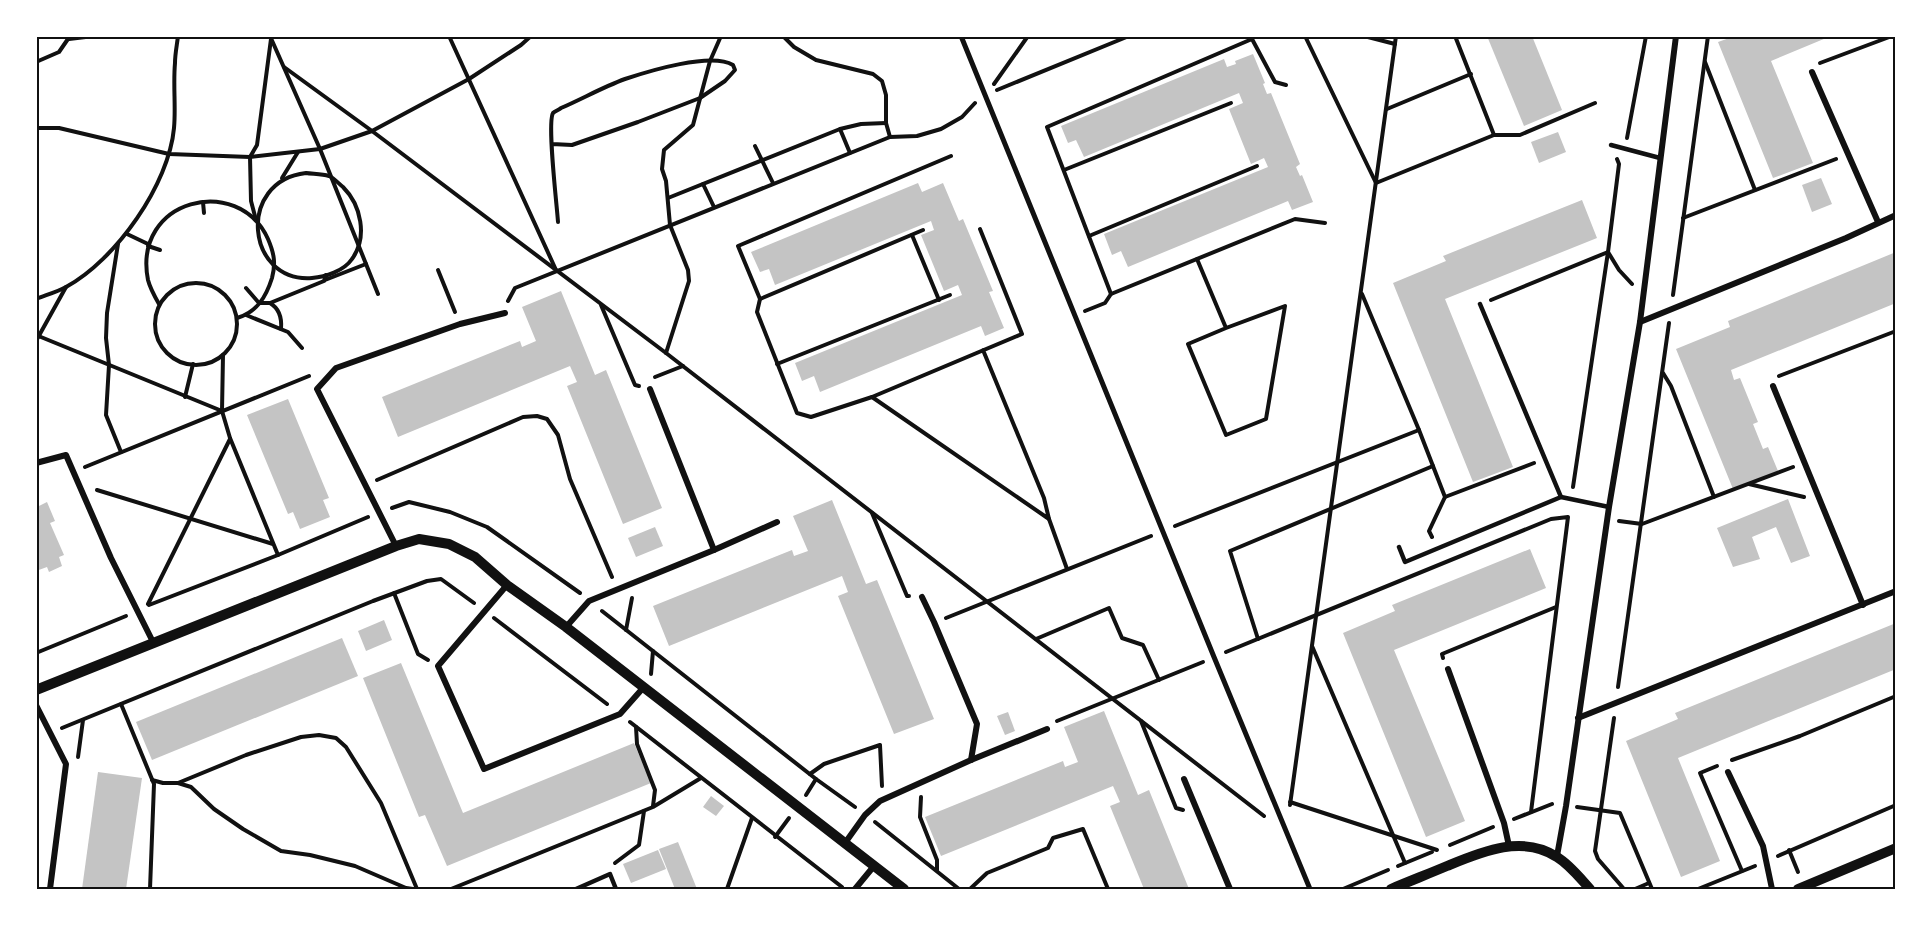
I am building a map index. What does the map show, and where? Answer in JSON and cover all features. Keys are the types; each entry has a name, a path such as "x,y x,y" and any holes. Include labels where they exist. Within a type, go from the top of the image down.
{"street":[{"path":"961,36 987,94 1310,889"},
{"path":"1557,856 1609,507 1640,322 1676,36"},
{"path":"1812,72 1878,222"},
{"path":"1640,322 1846,238 1896,215"},
{"path":"396,546 317,389 336,368 460,324 505,313"},
{"path":"1773,387 1863,604"},
{"path":"650,389 714,550"},
{"path":"36,463 66,455 111,558 153,642"},
{"path":"566,627 589,600 777,522"},
{"path":"36,690 396,546 419,539 449,544 475,557 507,585 566,627 904,889"},
{"path":"507,585 438,666 484,769 620,714 644,688"},
{"path":"1578,718 1896,591"},
{"path":"922,597 977,724 971,760"},
{"path":"1448,669 1504,823 1509,846"},
{"path":"36,705 66,764 50,889"},
{"path":"845,843 865,815 883,799 1047,729"},
{"path":"1728,772 1763,846 1772,889"},
{"path":"1184,779 1230,889"},
{"path":"1391,889 1486,850 1509,846 1535,848 1557,856 1590,889"},
{"path":"1798,889 1823,884 1896,848"},
{"path":"855,889 874,866"}],"lane":[{"path":"1611,145 1660,158"},
{"path":"1480,304 1561,497"},
{"path":"1399,547 1405,562 1561,497 1609,507"},
{"path":"576,889 610,874 616,889"}],"path":[{"path":"36,62 59,52 70,37 94,36"},
{"path":"36,299 66,287 101,261 127,234 151,195 170,154 174,128 178,36"},
{"path":"449,36 556,270"},
{"path":"36,128 59,128 170,154 250,157 320,149 372,130 469,80 531,36"},
{"path":"666,353 689,281 688,270 670,225 666,181 662,169 664,150 693,125 710,61 721,36"},
{"path":"783,36 794,47 816,60 873,74 882,81 886,95 886,123 890,137"},
{"path":"987,94 1028,36"},
{"path":"505,313 509,296 515,288 890,137 917,136 941,129 962,117 987,94 1130,36"},
{"path":"1305,36 1376,183"},
{"path":"1364,36 1395,44"},
{"path":"284,67 372,130 666,353 1286,832 1396,36"},
{"path":"1455,36 1494,135"},
{"path":"1531,812 1568,517 1619,164 1626,149 1646,36"},
{"path":"1624,889 1598,859 1595,851 1708,36"},
{"path":"1812,72 1816,65 1892,36"},
{"path":"271,37 320,149 378,294"},
{"path":"271,37 256,144 250,157 251,201 261,248 275,267 292,275 310,278 340,270 352,260 358,244 360,217 357,205 331,176 306,173 293,174 282,179"},
{"path":"1111,294 1047,127 1252,39 1275,82 1286,85"},
{"path":"552,144 572,145 700,98 725,81 735,70 733,65 710,61 676,65 623,80 561,108 553,114 552,144 558,222"},
{"path":"1704,61 1755,190"},
{"path":"1386,110 1471,74"},
{"path":"1064,170 1232,103"},
{"path":"1376,183 1494,135 1520,135 1595,103"},
{"path":"668,198 840,129 861,124 886,123"},
{"path":"840,129 850,153"},
{"path":"1611,145 1619,164"},
{"path":"754,146 773,183"},
{"path":"256,221 264,199 282,179 298,152"},
{"path":"1683,218 1847,155"},
{"path":"951,156 738,246 760,299 757,312 797,413 811,417 872,397 1022,334 980,229"},
{"path":"1089,236 1257,166"},
{"path":"703,184 714,207"},
{"path":"203,202 204,213"},
{"path":"159,304 148,282 146,264 152,233 176,209 192,203 228,204 262,226 273,251 275,267 267,293 246,315 237,318"},
{"path":"1076,315 1105,303 1111,294 1295,219 1325,223"},
{"path":"760,299 923,230"},
{"path":"127,234 160,250"},
{"path":"912,235 939,300"},
{"path":"118,243 107,313 106,338 109,365 106,415 121,452"},
{"path":"1608,252 1619,270 1643,296"},
{"path":"1480,304 1608,252"},
{"path":"1197,259 1226,328"},
{"path":"246,288 259,303 270,303 366,264"},
{"path":"438,270 460,324"},
{"path":"324,281 326,275"},
{"path":"203,285 216,288 227,296 233,306 237,318 234,340 215,361 194,364 173,358 163,349 157,338 155,328 159,304 168,293 182,286 203,285"},
{"path":"36,341 37,335 66,287"},
{"path":"1361,292 1445,497"},
{"path":"777,364 950,295"},
{"path":"270,303 277,308 282,322 281,330"},
{"path":"601,304 635,385"},
{"path":"1285,306 1266,419 1226,435 1188,344 1226,328 1285,306"},
{"path":"246,315 288,332 302,348"},
{"path":"1773,387 1770,379 1896,331"},
{"path":"37,335 222,411"},
{"path":"983,350 1044,498 1067,569"},
{"path":"223,354 222,411 230,438 278,555"},
{"path":"185,397 194,364"},
{"path":"654,378 683,366"},
{"path":"1662,372 1671,387 1714,497"},
{"path":"73,471 312,375"},
{"path":"635,385 645,381"},
{"path":"635,385 650,389"},
{"path":"872,397 1049,519"},
{"path":"365,485 523,417 537,416 547,419 558,435 570,479 617,589"},
{"path":"230,438 148,606 409,502 450,512 487,527 589,600 959,889"},
{"path":"1436,549 1429,531 1445,497 1545,459"},
{"path":"1607,520 1642,524 1805,463"},
{"path":"1258,639 1230,551 1433,466"},
{"path":"79,484 274,545"},
{"path":"1749,484 1820,501"},
{"path":"872,512 907,596 922,597"},
{"path":"1047,729 1052,723 1551,519 1568,517"},
{"path":"626,630 635,582"},
{"path":"394,593 418,654 438,666"},
{"path":"1448,669 1442,654 1557,607"},
{"path":"1036,639 1109,608 1122,638 1143,645 1159,680"},
{"path":"36,653 137,611"},
{"path":"1312,645 1404,863"},
{"path":"1742,871 1700,773 1800,736 1896,696"},
{"path":"121,704 154,784 150,889"},
{"path":"1141,721 1176,808 1200,818"},
{"path":"636,726 637,744 655,790 653,807"},
{"path":"152,780 191,787 214,809 282,851 347,863 406,888 415,889 381,803 346,747 336,738 319,735 301,737 246,755 178,783"},
{"path":"810,774 824,764 880,745 883,799"},
{"path":"451,889 644,811 701,778"},
{"path":"922,782 920,818 937,860 937,871"},
{"path":"1290,802 1437,850"},
{"path":"1698,889 1896,805"},
{"path":"610,874 613,864 639,845 644,811"},
{"path":"727,889 752,818"},
{"path":"970,889 987,873 1048,848 1053,838 1083,828 1108,889"},
{"path":"1635,889 1649,883"}],"building":[{"path":"1487,36 1532,36 1562,110 1524,126"},
{"path":"1735,36 1831,36 1771,61 1813,163 1773,178 1718,42"},
{"path":"1253,54 1267,94 1271,93 1300,164 1296,167 1300,176 1302,175 1313,202 1292,210 1288,201 1128,267 1121,251 1112,255 1104,234 1268,167 1264,158 1251,164 1229,109 1243,103 1239,93 1084,157 1076,140 1068,143 1061,126 1224,59 1227,67"},
{"path":"1558,132 1566,152 1539,163 1531,142"},
{"path":"1821,178 1832,204 1812,212 1802,185"},
{"path":"918,183 922,192 943,183 959,221 963,219 993,291 989,292 1004,328 985,336 981,326 820,392 814,376 802,381 795,363 962,295 958,285 944,291 921,235 934,230 931,221 775,285 769,269 760,272 751,252"},
{"path":"1582,200 1597,238 1445,299 1513,467 1473,482 1393,283 1446,261 1443,256"},
{"path":"1896,252 1896,303 1731,370 1734,380 1740,378 1758,422 1753,424 1763,449 1768,447 1778,471 1733,489 1676,349 1730,327 1728,321"},
{"path":"561,291 595,375 606,370 662,508 623,524 567,386 577,382 570,366 398,437 382,397 520,341 522,347 536,341 522,307"},
{"path":"288,399 329,498 323,500 330,517 300,529 293,512 288,514 247,415"},
{"path":"1788,499 1810,556 1791,563 1776,527 1752,537 1760,559 1733,567 1717,528"},
{"path":"36,500 39,506 47,502 55,521 50,523 64,555 59,557 62,566 49,572 47,567 36,571"},
{"path":"832,500 866,584 877,580 934,719 894,734 838,596 848,592 842,576 669,646 653,606 792,550 794,556 808,551 793,516"},
{"path":"655,527 663,546 636,557 628,538"},
{"path":"1530,549 1546,588 1394,650 1465,821 1426,837 1343,633 1395,611 1392,605"},
{"path":"384,620 392,640 366,651 358,631"},
{"path":"1896,623 1896,669 1678,758 1720,861 1681,877 1626,741 1678,719 1675,713"},
{"path":"342,638 358,676 152,760 136,722"},
{"path":"401,663 463,813 634,743 651,783 447,866 425,815 419,817 363,678"},
{"path":"1104,711 1138,795 1149,790 1189,889 1144,889 1110,806 1120,802 1113,786 941,856 925,817 1063,761 1065,767 1078,762 1064,727"},
{"path":"1008,712 1015,731 1005,735 997,716"},
{"path":"98,772 142,778 126,889 82,889"},
{"path":"711,796 724,806 716,816 703,807"},
{"path":"678,842 697,889 675,889 659,849"},
{"path":"658,850 666,869 631,883 623,864"}]}
